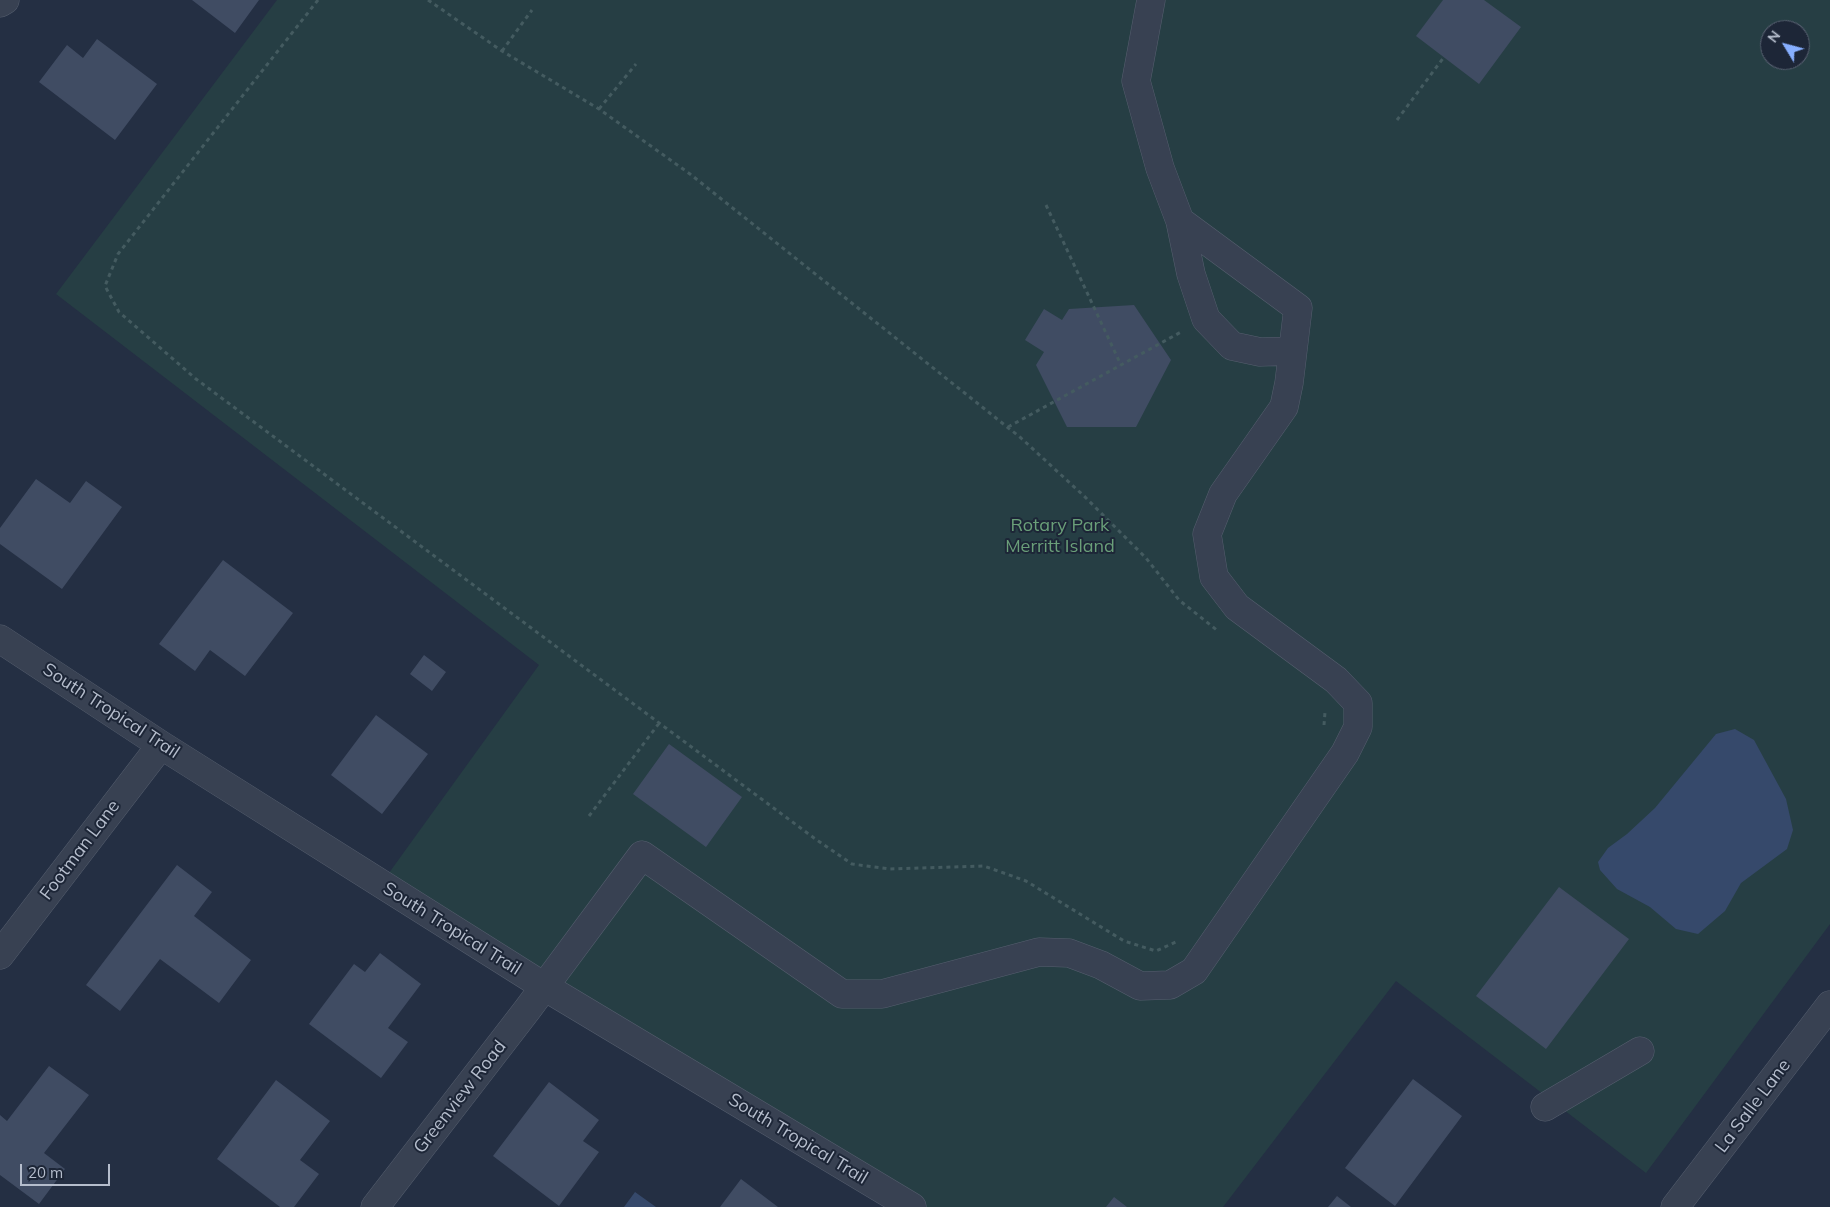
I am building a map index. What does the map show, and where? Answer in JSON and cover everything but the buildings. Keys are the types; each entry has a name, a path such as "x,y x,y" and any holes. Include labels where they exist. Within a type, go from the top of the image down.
{"street":[{"path":"0,3 5,0"},
{"path":"1151,0 1136,80 1160,168 1180,221 1191,274 1206,319 1232,346 1260,352 1292,351 1298,308 1180,221"},
{"name":"Greenview Road","path":"375,1207 544,987 642,855 842,994 882,994 1039,952 1069,953 1101,965 1140,986 1170,985 1194,971 1345,752 1358,727 1358,703 1336,680 1237,607 1214,577 1207,534 1223,494 1284,407 1292,351"},
{"name":"South Tropical Trail","path":"0,639 160,745 544,987 906,1205"},
{"name":"Footman Lane","path":"0,955 160,745"},
{"name":"La Salle Lane","path":"1675,1207 1830,1005"},
{"path":"1545,1107 1640,1051"}],"path":[{"path":"318,0 118,254 105,286 119,312 196,379 852,864 890,869 984,866 1026,881 1124,941 1156,951 1185,938"},
{"path":"428,0 502,51 599,109 690,174 1008,427 1084,496 1139,551 1179,600 1222,634"},
{"path":"502,51 532,10"},
{"path":"1398,120 1444,57"},
{"path":"599,109 636,64"},
{"path":"1046,205 1121,365"},
{"path":"1008,427 1206,319"},
{"path":"1321,706 1326,714 1323,733"},
{"path":"588,816 660,722"}],"green space":[{"name":"Rotary Park Merritt Island","path":"277,0 1830,0 1830,924 1646,1173 1396,981 1223,1207 915,1207 381,884 539,665 56,294"}],"water":[{"path":"1735,729 1754,740 1786,799 1793,830 1787,849 1741,883 1725,911 1698,934 1676,929 1650,907 1617,889 1600,870 1598,862 1608,848 1627,834 1655,808 1716,734"},
{"path":"635,1192 656,1207 624,1207"}]}
